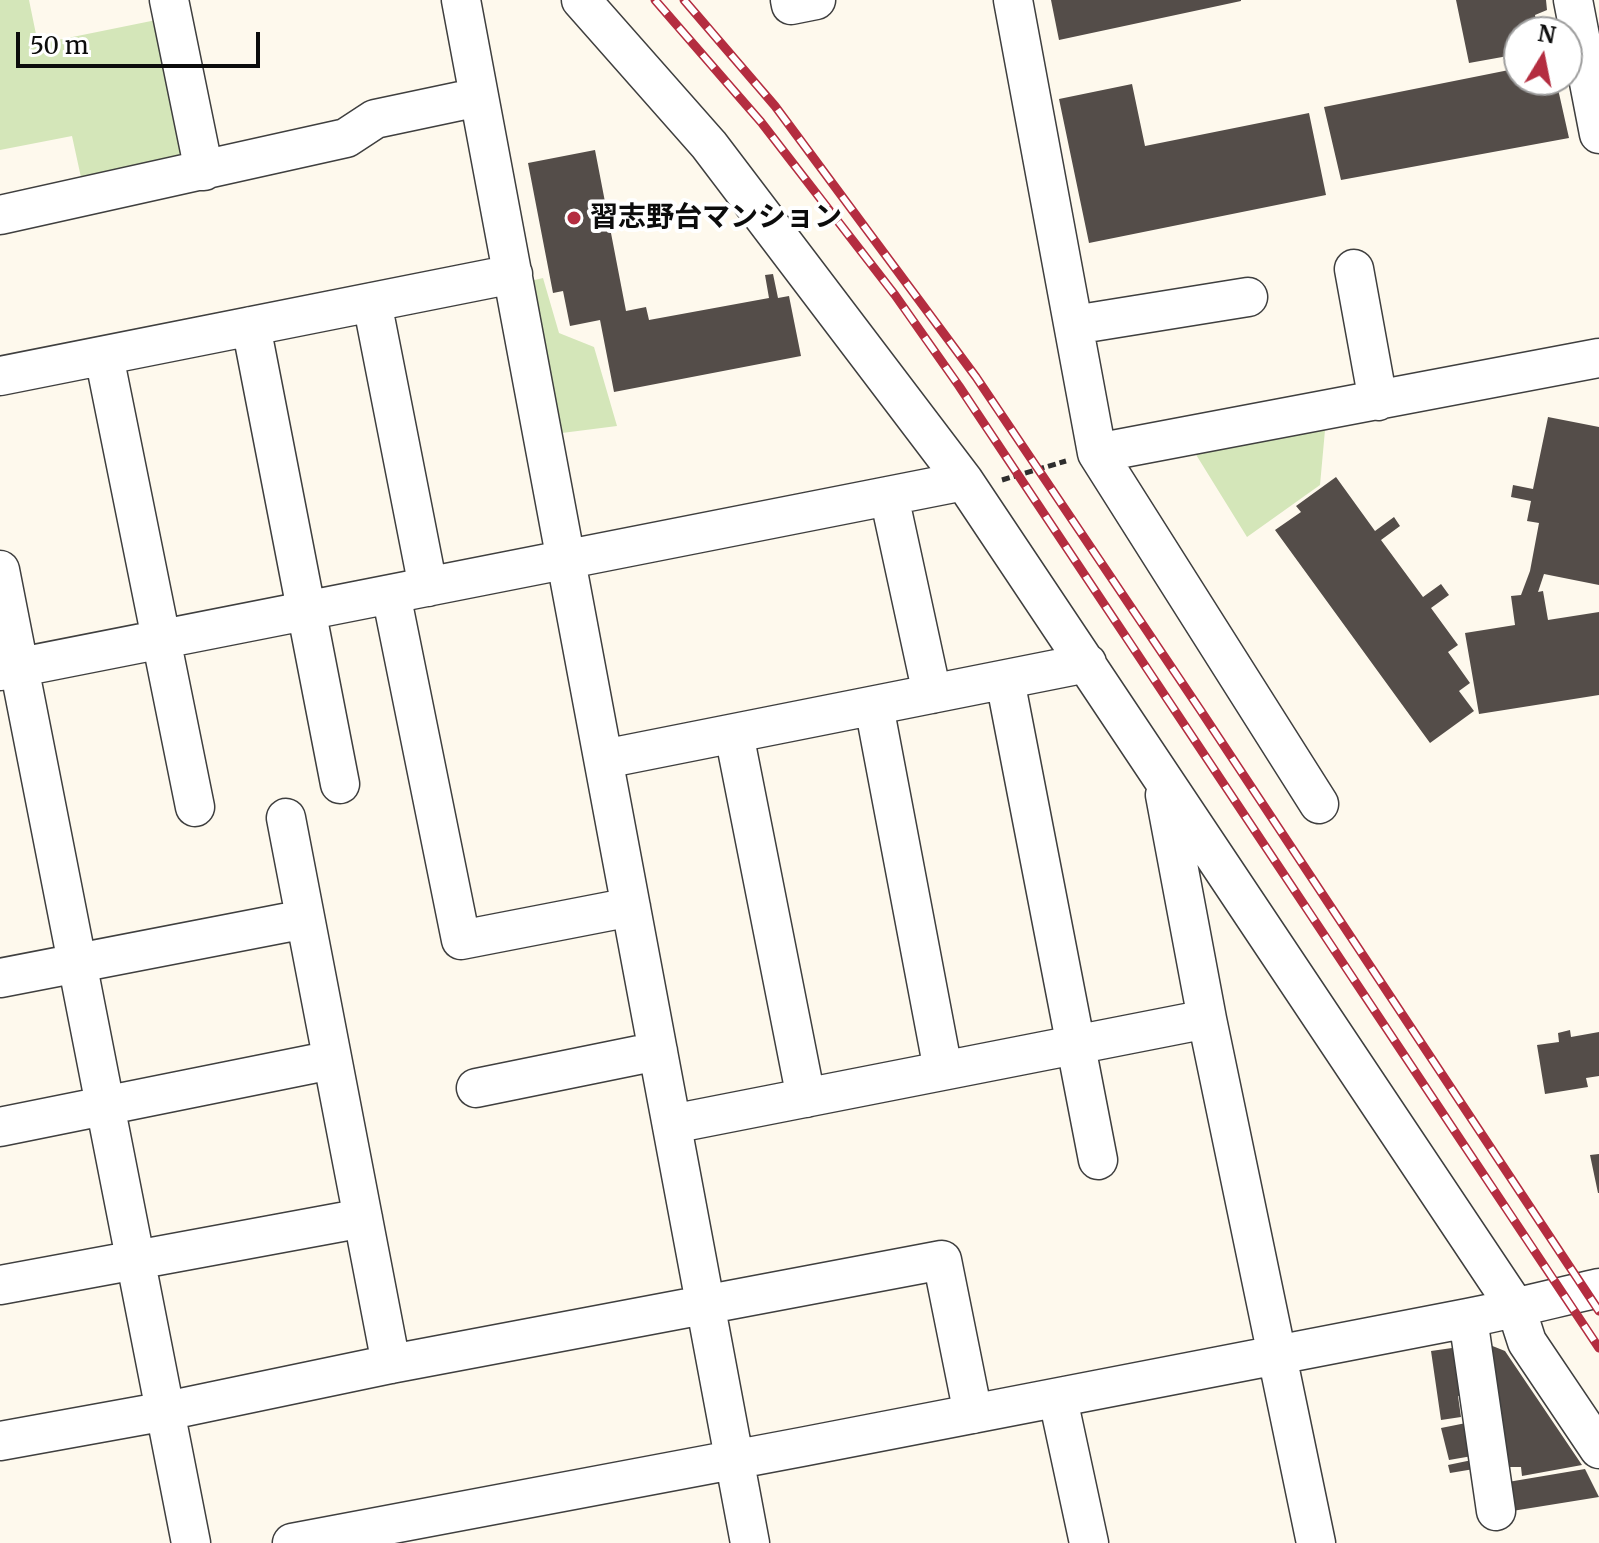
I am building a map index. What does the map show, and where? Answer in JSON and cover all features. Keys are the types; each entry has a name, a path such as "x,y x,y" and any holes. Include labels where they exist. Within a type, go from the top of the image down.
{"street":[{"path":"169,0 204,171"},
{"path":"461,0 750,1543"},
{"path":"581,0 709,145 968,486 1516,1308 1527,1342 1599,1449"},
{"path":"790,0 791,5 816,0"},
{"path":"1013,0 1097,453 1319,804"},
{"path":"1573,0 1599,134"},
{"path":"0,215 346,138 375,119 479,97"},
{"path":"1354,269 1378,401"},
{"path":"0,376 513,274"},
{"path":"1074,325 1248,297"},
{"path":"372,302 428,587"},
{"path":"251,326 340,784"},
{"path":"104,356 195,807"},
{"path":"1097,453 1599,358"},
{"path":"10,669 889,496 968,486"},
{"path":"889,496 932,694"},
{"path":"0,570 10,669 79,963 191,1543"},
{"path":"391,594 461,940 631,907"},
{"path":"604,759 1087,663"},
{"path":"1005,680 1098,1160"},
{"path":"874,706 943,1070"},
{"path":"734,734 806,1098"},
{"path":"1161,777 1207,1019 1316,1543"},
{"path":"286,818 391,1364"},
{"path":"0,978 305,919"},
{"path":"672,1124 1207,1019"},
{"path":"476,1088 658,1051"},
{"path":"0,1127 332,1060"},
{"path":"0,1285 363,1218"},
{"path":"0,1441 942,1260 973,1414"},
{"path":"292,1543 1058,1399 1278,1353 1468,1318 1599,1288"},
{"path":"1468,1318 1496,1511"},
{"path":"1058,1399 1089,1543"}],"path":[{"path":"968,486 1097,453"}],"green space":[{"path":"0,0 29,0 38,44 166,18 182,158 82,182 72,136 0,150"},
{"path":"543,278 559,333 594,347 617,426 554,434 522,283"},
{"path":"1325,430 1320,485 1247,537 1195,453"}],"building":[{"path":"1051,0 1241,0 1241,1 1059,40"},
{"path":"1456,0 1546,0 1547,10 1535,16 1503,16 1503,57 1469,63"},
{"path":"1503,71 1503,96 1560,96 1569,138 1341,180 1324,107"},
{"path":"1132,84 1145,146 1309,113 1326,195 1089,243 1059,99"},
{"name":"習志野台マンション","path":"595,150 626,311 646,307 649,320 769,298 765,275 773,274 778,298 789,296 801,356 614,392 600,320 570,326 563,291 553,293 528,163"},
{"path":"1548,417 1599,427 1599,585 1544,574 1538,592 1543,591 1548,620 1599,612 1599,695 1479,714 1465,633 1515,625 1511,596 1521,595 1530,571 1539,523 1527,521 1531,501 1511,497 1513,485 1533,489"},
{"path":"1336,477 1375,531 1394,517 1400,526 1381,540 1423,597 1441,584 1449,595 1431,608 1458,645 1448,652 1470,683 1459,691 1474,711 1430,743 1275,530 1301,512 1296,506"},
{"path":"1570,1030 1571,1037 1599,1032 1599,1076 1586,1078 1588,1087 1545,1094 1537,1045 1559,1042 1558,1033"},
{"path":"1599,1154 1599,1193 1598,1193 1590,1155"},
{"path":"1490,1345 1505,1351 1582,1465 1522,1476 1521,1467 1500,1467"},
{"path":"1466,1346 1473,1393 1458,1396 1461,1417 1441,1420 1431,1351"},
{"path":"1471,1422 1478,1455 1449,1460 1441,1428"},
{"path":"1472,1460 1474,1469 1450,1473 1448,1465"},
{"path":"1585,1469 1599,1497 1506,1512 1502,1483"}],"railway":[{"path":"655,0 761,122 895,295 959,386 1599,1348"},
{"path":"684,0 775,106 976,377 1599,1311"}],"place":[{"name":"習志野台マンション","path":"574,218"}]}
